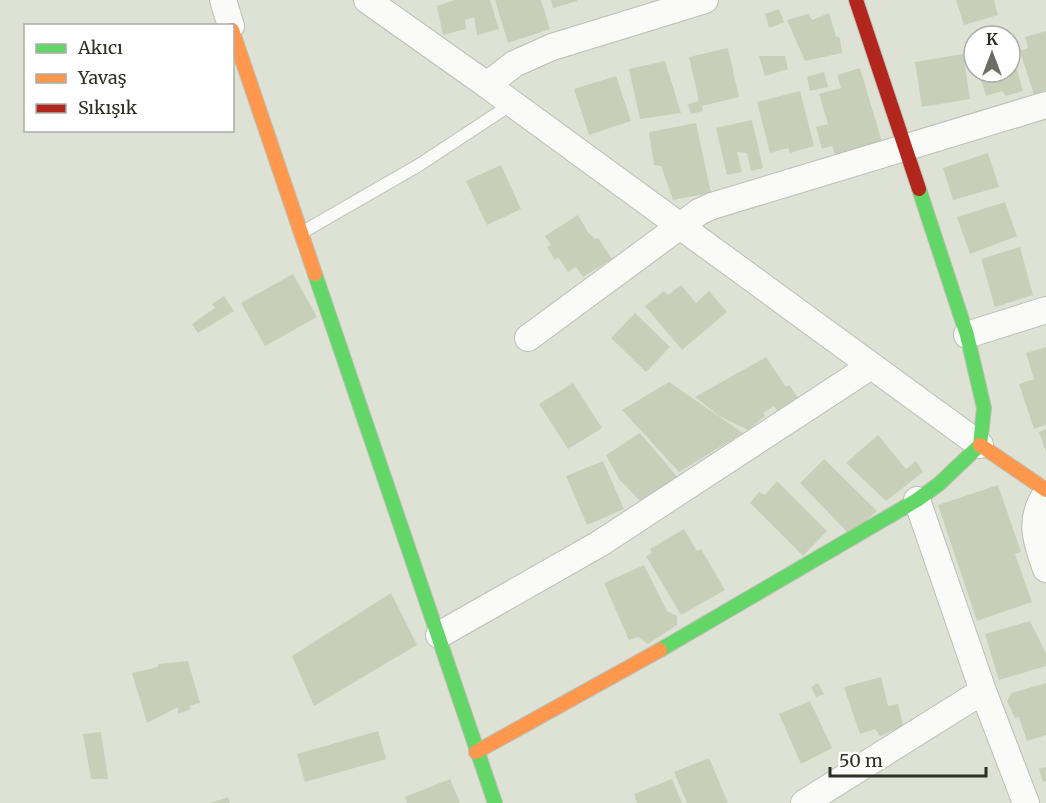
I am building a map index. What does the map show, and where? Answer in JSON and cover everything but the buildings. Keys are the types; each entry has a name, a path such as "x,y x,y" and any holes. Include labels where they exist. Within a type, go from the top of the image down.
{"street":[{"path":"223,0 230,24"},
{"path":"367,0 513,103 1046,492 1036,514 1034,534 1046,569"},
{"path":"487,85 514,64 552,47 705,0"},
{"path":"476,752 651,655 917,500 939,484 980,445 984,408 967,335 856,0"},
{"path":"234,36 495,803"},
{"path":"528,338 699,212 724,201 907,149 1046,105"},
{"path":"967,335 1046,310"},
{"path":"439,635 600,544 871,366"},
{"path":"917,500 983,692 1026,803"},
{"path":"804,803 983,692"}],"lane":[{"path":"300,233 419,165 513,103"}],"traffic: fast":[{"path":"660,650 917,500 939,484 980,445 984,408 967,335 919,189"},
{"path":"315,274 495,803"}],"traffic: slow":[{"path":"234,36 315,274"},
{"path":"980,445 1046,490"},
{"path":"476,752 660,650"}],"traffic: jam":[{"path":"856,0 919,189"}]}
